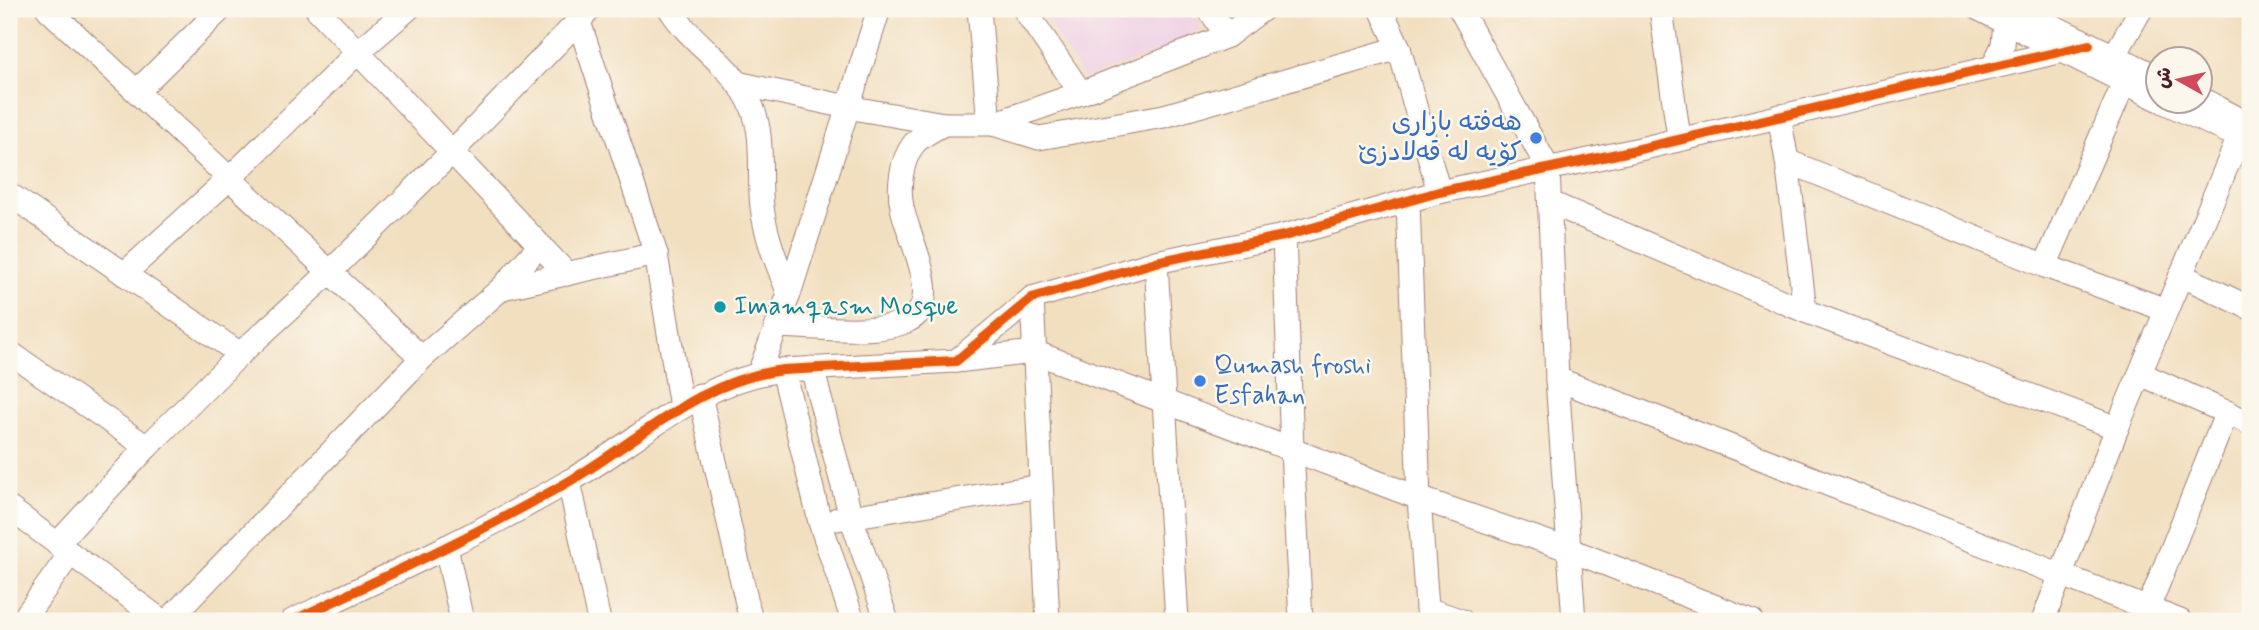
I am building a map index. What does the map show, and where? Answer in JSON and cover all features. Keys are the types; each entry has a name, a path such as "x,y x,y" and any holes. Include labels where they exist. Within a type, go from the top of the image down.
{"street":[{"path":"48,9 422,358"},
{"path":"137,92 221,9"},
{"path":"317,9 567,274"},
{"path":"124,274 229,178 358,52 408,9"},
{"path":"670,9 687,31 719,61 747,97 757,123 765,225 770,246 789,294"},
{"path":"759,373 789,294 878,9"},
{"path":"979,9 988,113 993,124"},
{"path":"1024,9 1081,93"},
{"path":"1209,9 1227,36"},
{"path":"993,124 1227,36 1263,9"},
{"path":"1381,9 1399,48 1439,192"},
{"path":"1460,9 1548,168 1557,379 1574,621"},
{"path":"1661,9 1679,138"},
{"path":"1979,9 2011,16 2089,45 2114,71 2144,75"},
{"path":"2045,266 2114,71 2141,9"},
{"path":"22,621 63,549 147,447 240,354 330,272 453,152 584,14 656,254 681,407"},
{"path":"2011,16 2061,51 2114,71 2144,90"},
{"path":"1993,67 2003,46 2011,16"},
{"path":"956,361 1031,298 1156,262 1284,236 1439,192 1631,151 2089,45"},
{"path":"737,83 847,107 944,124 993,124 1039,138 1164,116 1399,48"},
{"path":"2214,107 2248,129"},
{"path":"1779,116 1805,311"},
{"path":"2208,116 2248,129"},
{"path":"778,326 877,327 898,324 918,314 924,300 924,279 901,206 902,176 913,145 944,124"},
{"path":"2043,621 2117,428 2166,310 2248,129"},
{"path":"1787,161 2045,266 2166,310"},
{"path":"9,194 240,354"},
{"path":"1408,202 1419,498 1428,615 1462,621"},
{"path":"1551,203 1805,311 2117,428"},
{"path":"1284,236 1301,621"},
{"path":"9,508 165,621 422,358 502,288 540,245"},
{"path":"502,288 656,254"},
{"path":"1156,262 1177,621"},
{"path":"2181,275 2250,308"},
{"path":"1031,298 1048,621"},
{"path":"9,352 147,447"},
{"path":"292,621 446,547 569,481 681,407 728,382 759,373 783,370 956,361 1034,352 1419,498 1570,550 1752,621"},
{"path":"812,368 851,517 887,621"},
{"path":"783,370 820,522 853,621"},
{"path":"2141,374 2250,423"},
{"path":"1557,379 2060,576 2145,615 2180,621"},
{"path":"701,395 751,621"},
{"path":"2145,615 2227,412"},
{"path":"569,481 599,621"},
{"path":"820,522 1041,486"},
{"path":"446,547 462,621"}],"shaded area":[{"path":"1040,9 1191,9 1203,28 1163,51 1083,79"}],"cycle path":[{"path":"292,621 500,519 568,482 696,399 752,376 783,370 956,361 1032,298 1156,262 1284,236 1439,192 1631,151 2089,45"}],"place":[{"name":"هەفتە بازاری کۆیە لە قەلادزێ","path":"1536,138"},
{"name":"Imamqasm Mosque","path":"720,307"},
{"name":"Qumash froshi Esfahan","path":"1200,381"}]}
